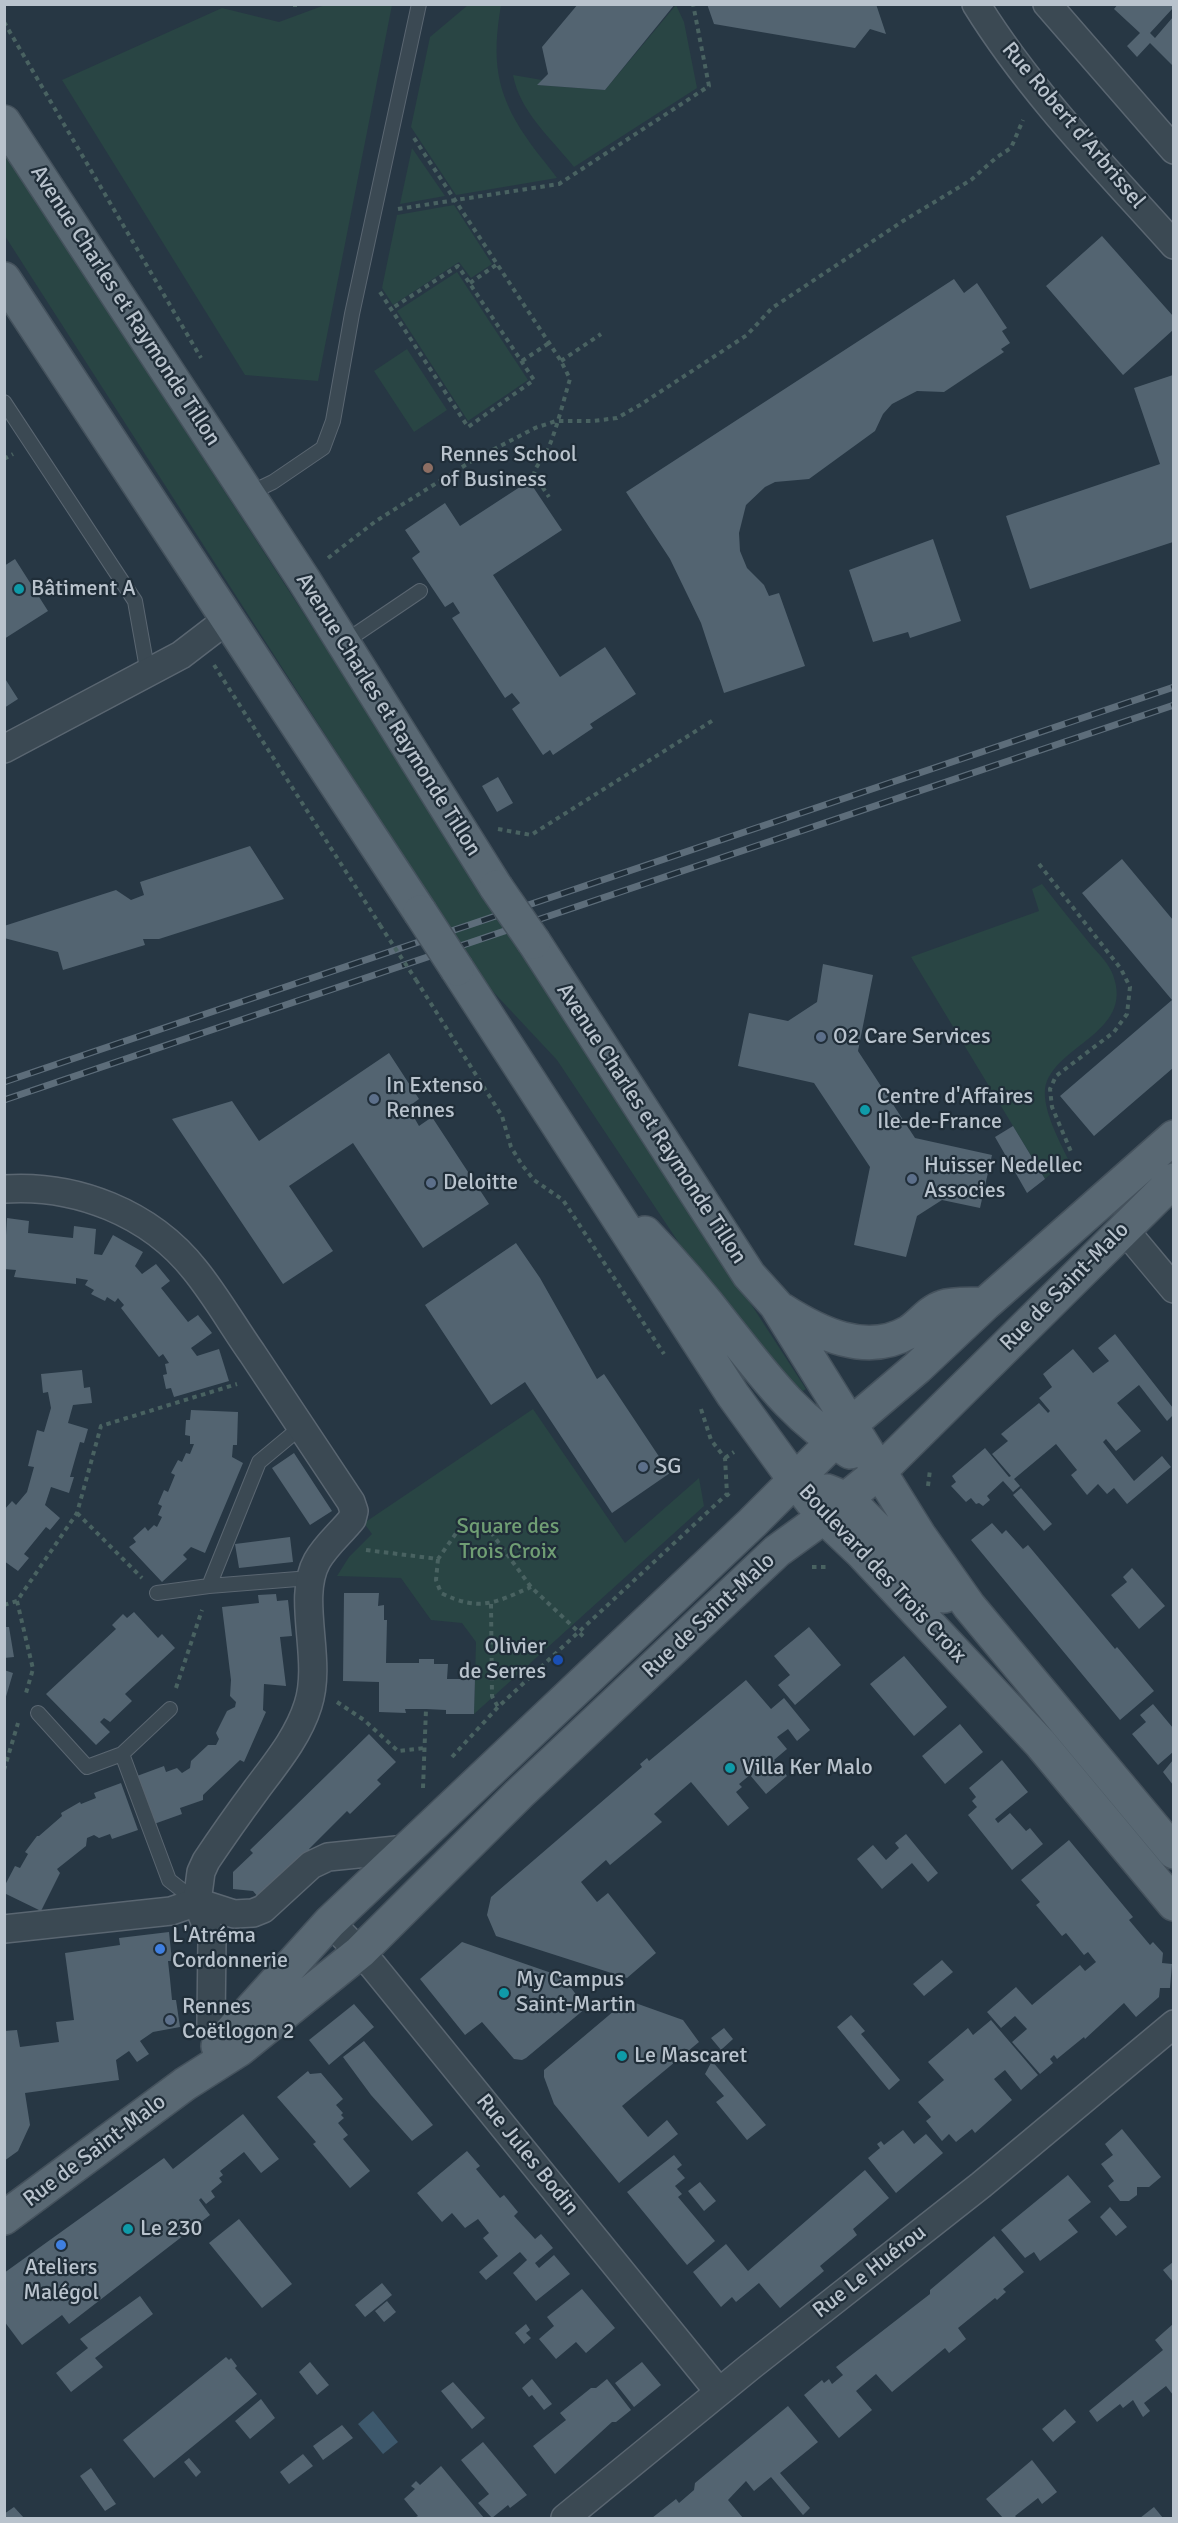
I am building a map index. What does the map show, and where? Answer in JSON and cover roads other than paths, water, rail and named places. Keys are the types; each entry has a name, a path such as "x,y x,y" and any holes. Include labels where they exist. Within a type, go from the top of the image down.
{"main road":[{"name":"Avenue Charles et Raymonde Tillon","path":"4,122 304,580 496,887 749,1275 776,1305 812,1329 836,1339 862,1342"},
{"name":"Avenue Charles et Raymonde Tillon","path":"4,279 420,912 733,1395 794,1479"},
{"name":"Rue de Saint-Malo","path":"232,2044 330,1922 752,1523 842,1433 918,1368 985,1304 1173,1137"},
{"name":"Avenue Charles et Raymonde Tillon","path":"590,1175 681,1271 792,1408 842,1433"},
{"name":"Rue de Saint-Malo","path":"4,2218 185,2084 232,2044 360,1952 519,1794 777,1551 880,1471 1173,1180"},
{"name":"Rue de Saint-Malo","path":"862,1342 888,1339 908,1332 943,1307 985,1304"},
{"name":"Avenue Charles et Raymonde Tillon","path":"776,1305 842,1433 880,1471"},
{"name":"Boulevard des Trois Croix","path":"880,1471 919,1535 969,1605 1173,1852"},
{"name":"Boulevard des Trois Croix","path":"794,1479 835,1508 1029,1677"},
{"name":"Boulevard des Trois Croix","path":"835,1508 861,1552 1040,1743 1173,1904"}],"street":[{"name":"Rue Robert d'Arbrissel","path":"976,4 1013,60 1052,108 1173,245"},
{"path":"1047,4 1173,150"},
{"path":"4,749 181,655 228,619"},
{"path":"4,1189 53,1189 85,1198 114,1208 158,1234 195,1270 351,1502 350,1519 317,1561 310,1578 309,1600 315,1663 313,1686 302,1722 293,1739 201,1872 197,1902 212,1940 211,2024 232,2044"},
{"path":"1124,1229 1173,1289"},
{"path":"4,1929 171,1911 197,1902 234,1914 253,1913 263,1909 311,1865 328,1857 406,1849"},
{"name":"Rue Jules Bodin","path":"330,1922 360,1952 719,2392"},
{"name":"Rue Le Huérou","path":"565,2518 719,2392 981,2185 1173,2024"}],"lane":[{"path":"248,494 273,482 323,448 333,421 362,267 419,4"},
{"path":"4,402 135,601 148,674"},
{"path":"343,643 420,591"},
{"path":"209,1586 259,1462 301,1427"},
{"path":"157,1593 209,1586 310,1578"},
{"path":"38,1713 87,1767 122,1754 170,1709"},
{"path":"122,1754 169,1880 197,1902"}],"water":[{"path":"373,2411 398,2442 383,2454 358,2424"}],"railway":[{"path":"4,1082 1174,687"},
{"path":"4,1100 1174,705"}],"place":[{"name":"Rennes School of Business","path":"428,468"},
{"name":"Bâtiment A","path":"19,589"},
{"name":"O2 Care Services","path":"821,1037"},
{"name":"In Extenso Rennes","path":"374,1099"},
{"name":"Centre d'Affaires Ile-de-France","path":"865,1110"},
{"name":"Huisser Nedellec Associes","path":"912,1179"},
{"name":"Deloitte","path":"431,1183"},
{"name":"SG","path":"643,1467"},
{"name":"Olivier de Serres","path":"558,1660"},
{"name":"Villa Ker Malo","path":"730,1768"},
{"name":"L'Atréma Cordonnerie","path":"160,1949"},
{"name":"My Campus Saint-Martin","path":"504,1993"},
{"name":"Rennes Coëtlogon 2","path":"170,2020"},
{"name":"Le Mascaret","path":"622,2056"},
{"name":"Le 230","path":"128,2229"},
{"name":"Ateliers Malégol","path":"61,2245"}],"park label":[{"name":"Square des Trois Croix","path":"508,1540"}]}
